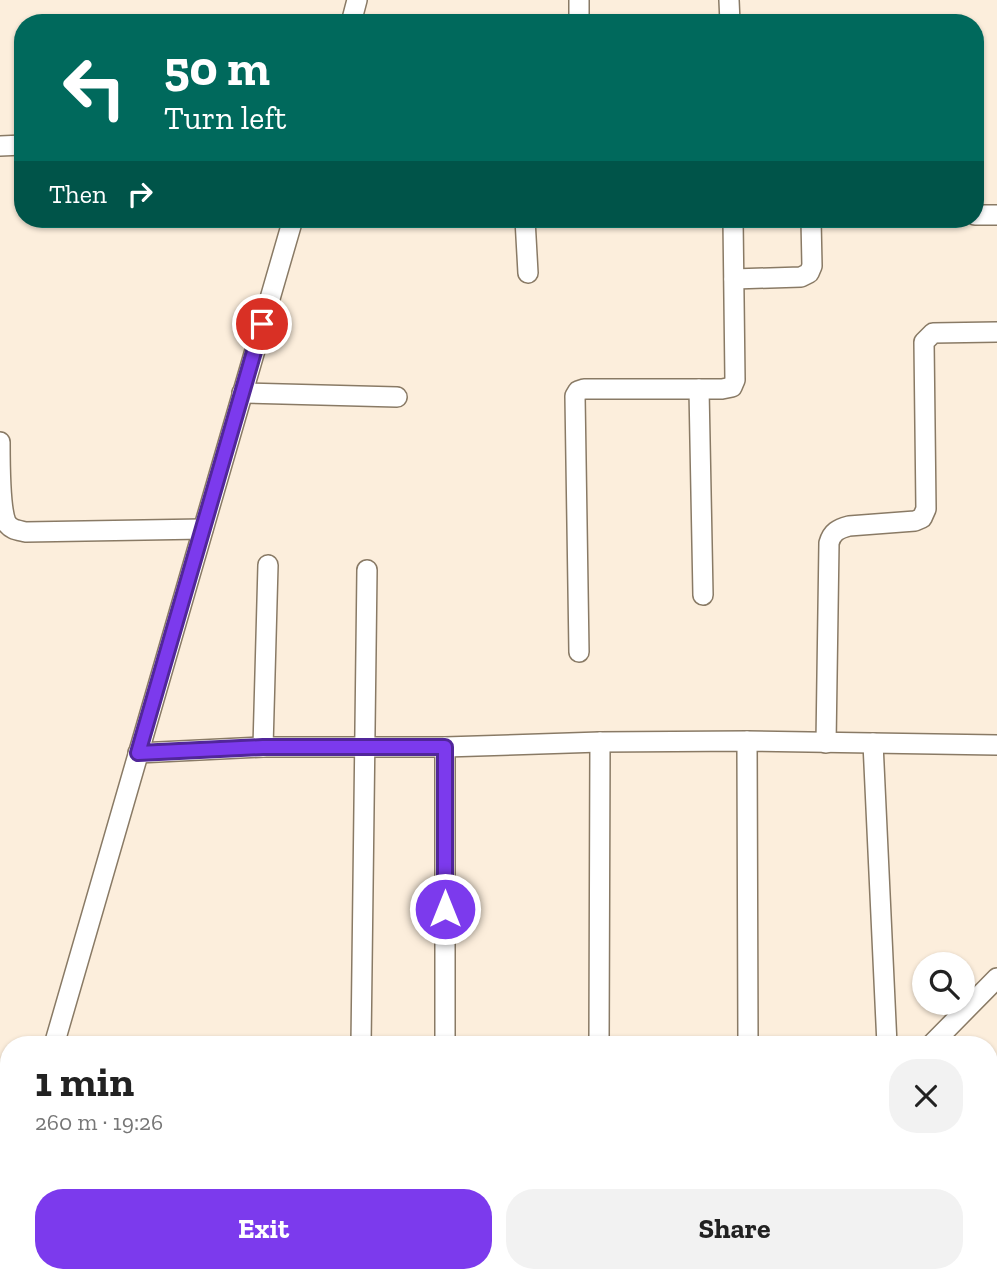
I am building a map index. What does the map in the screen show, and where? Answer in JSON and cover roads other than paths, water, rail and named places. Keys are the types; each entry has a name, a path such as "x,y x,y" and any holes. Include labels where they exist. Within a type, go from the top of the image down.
{"street":[{"path":"57,1036 290,228"},
{"path":"526,228 528,273"},
{"path":"579,652 575,396 584,389 728,389 734,384 733,228"},
{"path":"734,279 801,277 809,273 811,228"},
{"path":"826,743 831,535 839,528 849,526 915,521 922,518 926,509 924,342 933,333 997,332"},
{"path":"699,389 704,595"},
{"path":"242,393 397,397"},
{"path":"0,442 1,508 4,520 13,530 26,532 203,528"},
{"path":"263,747 268,565"},
{"path":"362,1036 368,570"},
{"path":"747,741 748,1036"},
{"path":"138,753 263,747 445,747 600,742 747,741 997,745"},
{"path":"599,1036 600,742"},
{"path":"873,743 887,1036"},
{"path":"445,747 445,1036"},
{"path":"940,1036 997,978"}]}
